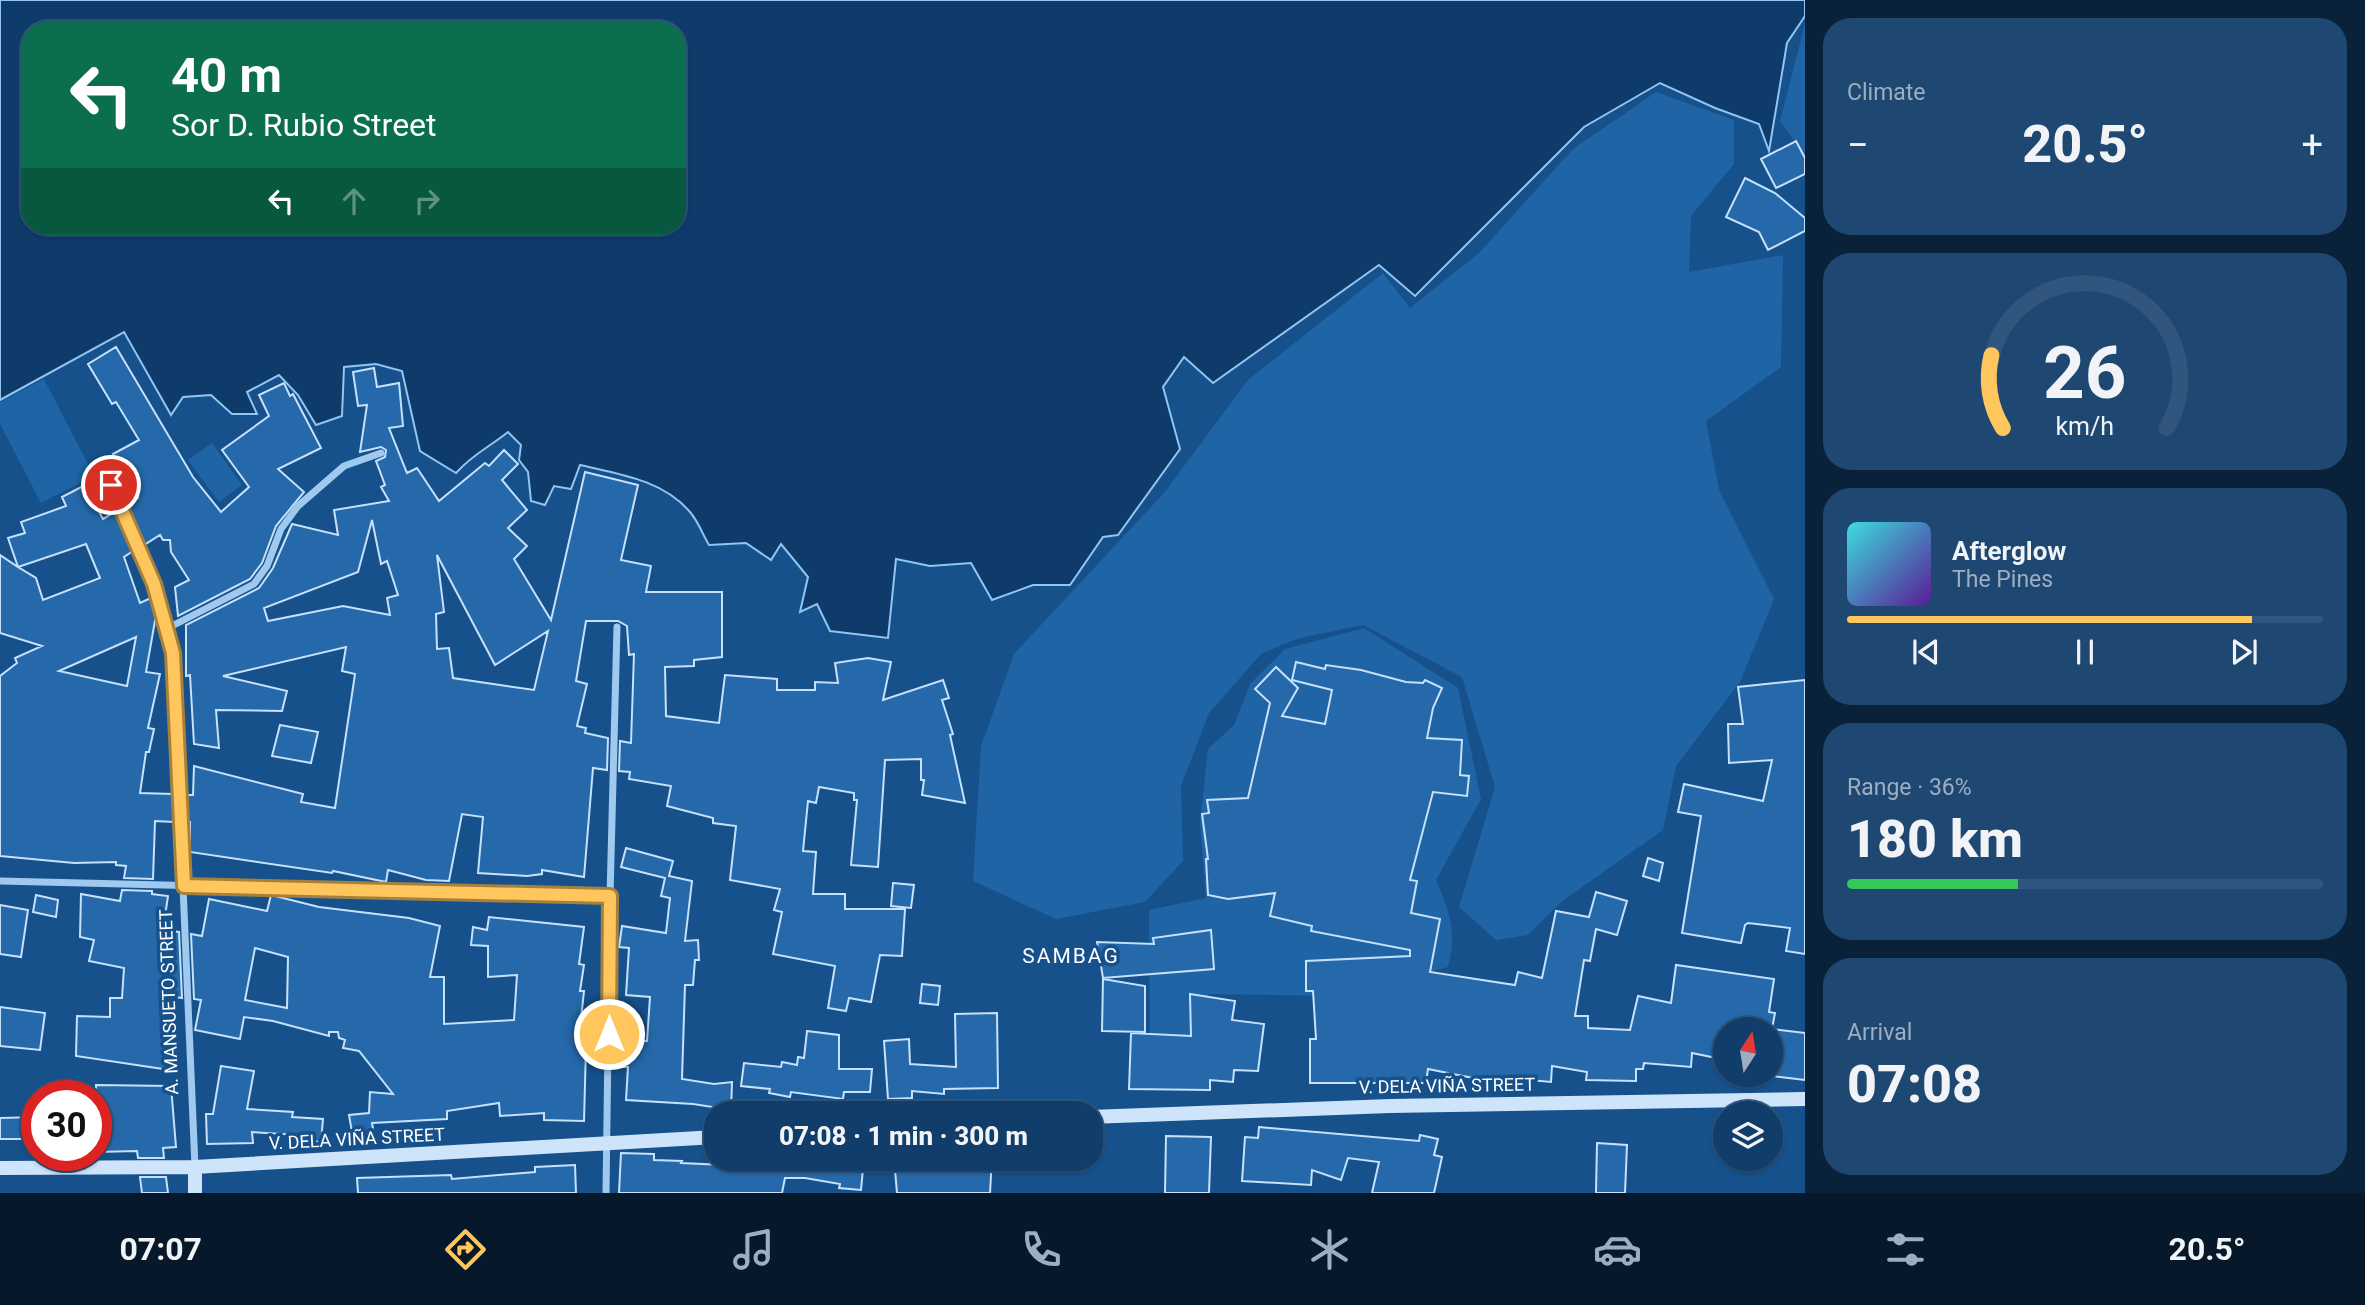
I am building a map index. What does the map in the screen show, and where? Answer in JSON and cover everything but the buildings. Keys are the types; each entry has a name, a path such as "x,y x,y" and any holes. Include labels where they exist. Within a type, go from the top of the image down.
{"main road":[{"name":"V. DELA VIÑA STREET","path":"1103,1117 1377,1107 1805,1098"},
{"name":"V. DELA VIÑA STREET","path":"0,1168 195,1167 704,1138"},
{"name":"A. MANSUETO STREET","path":"195,1167 195,1193"}],"street":[{"path":"168,628 254,584 267,566 281,529 298,506 344,466 381,453"},
{"name":"A. MANSUETO STREET","path":"111,485 154,584 173,653 195,1167"},
{"path":"606,1193 617,626"},
{"path":"0,881 610,896"}],"shaded area":[{"path":"0,0 1805,0 1805,16 1787,43 1769,151 1759,124 1660,83 1584,127 1415,296 1379,265 1213,383 1184,357 1163,387 1180,449 1118,535 1103,537 1070,585 1033,585 992,600 971,563 930,566 896,559 888,638 830,631 817,604 800,612 808,577 781,544 771,560 746,543 709,545 693,516 679,501 654,485 580,465 571,489 554,486 545,505 531,501 528,472 519,460 521,445 508,432 456,473 420,451 402,371 376,364 344,367 342,416 316,425 298,395 279,375 247,392 257,414 232,414 211,395 183,397 171,415 124,332 0,400"},
{"path":"1805,24 1805,156 1780,121"},
{"path":"1656,92 1734,120 1734,164 1691,216 1689,272 1783,255 1781,367 1706,421 1719,490 1774,599 1740,682 1676,766 1663,830 1561,902 1528,935 1496,940 1459,907 1495,787 1462,677 1363,625 1300,638 1262,653 1209,713 1181,786 1183,861 1145,902 1056,919 973,881 981,746 1014,654 1164,493 1248,380 1383,273 1410,308 1479,253 1573,149"},
{"path":"44,379 94,476 41,503 0,424 0,402"},
{"path":"212,443 242,485 219,502 188,460"},
{"path":"1364,628 1458,688 1481,799 1436,880 1451,923 1452,944 1448,967 1339,996 1209,994 1208,1071 1150,1076 1149,910 1206,898 1200,823 1208,749 1234,725 1250,684 1285,649"}],"district":[{"name":"SAMBAG","path":"1071,956"}],"route":[{"path":"111,485 154,584 173,653 184,886 610,896 609,1034"}]}
